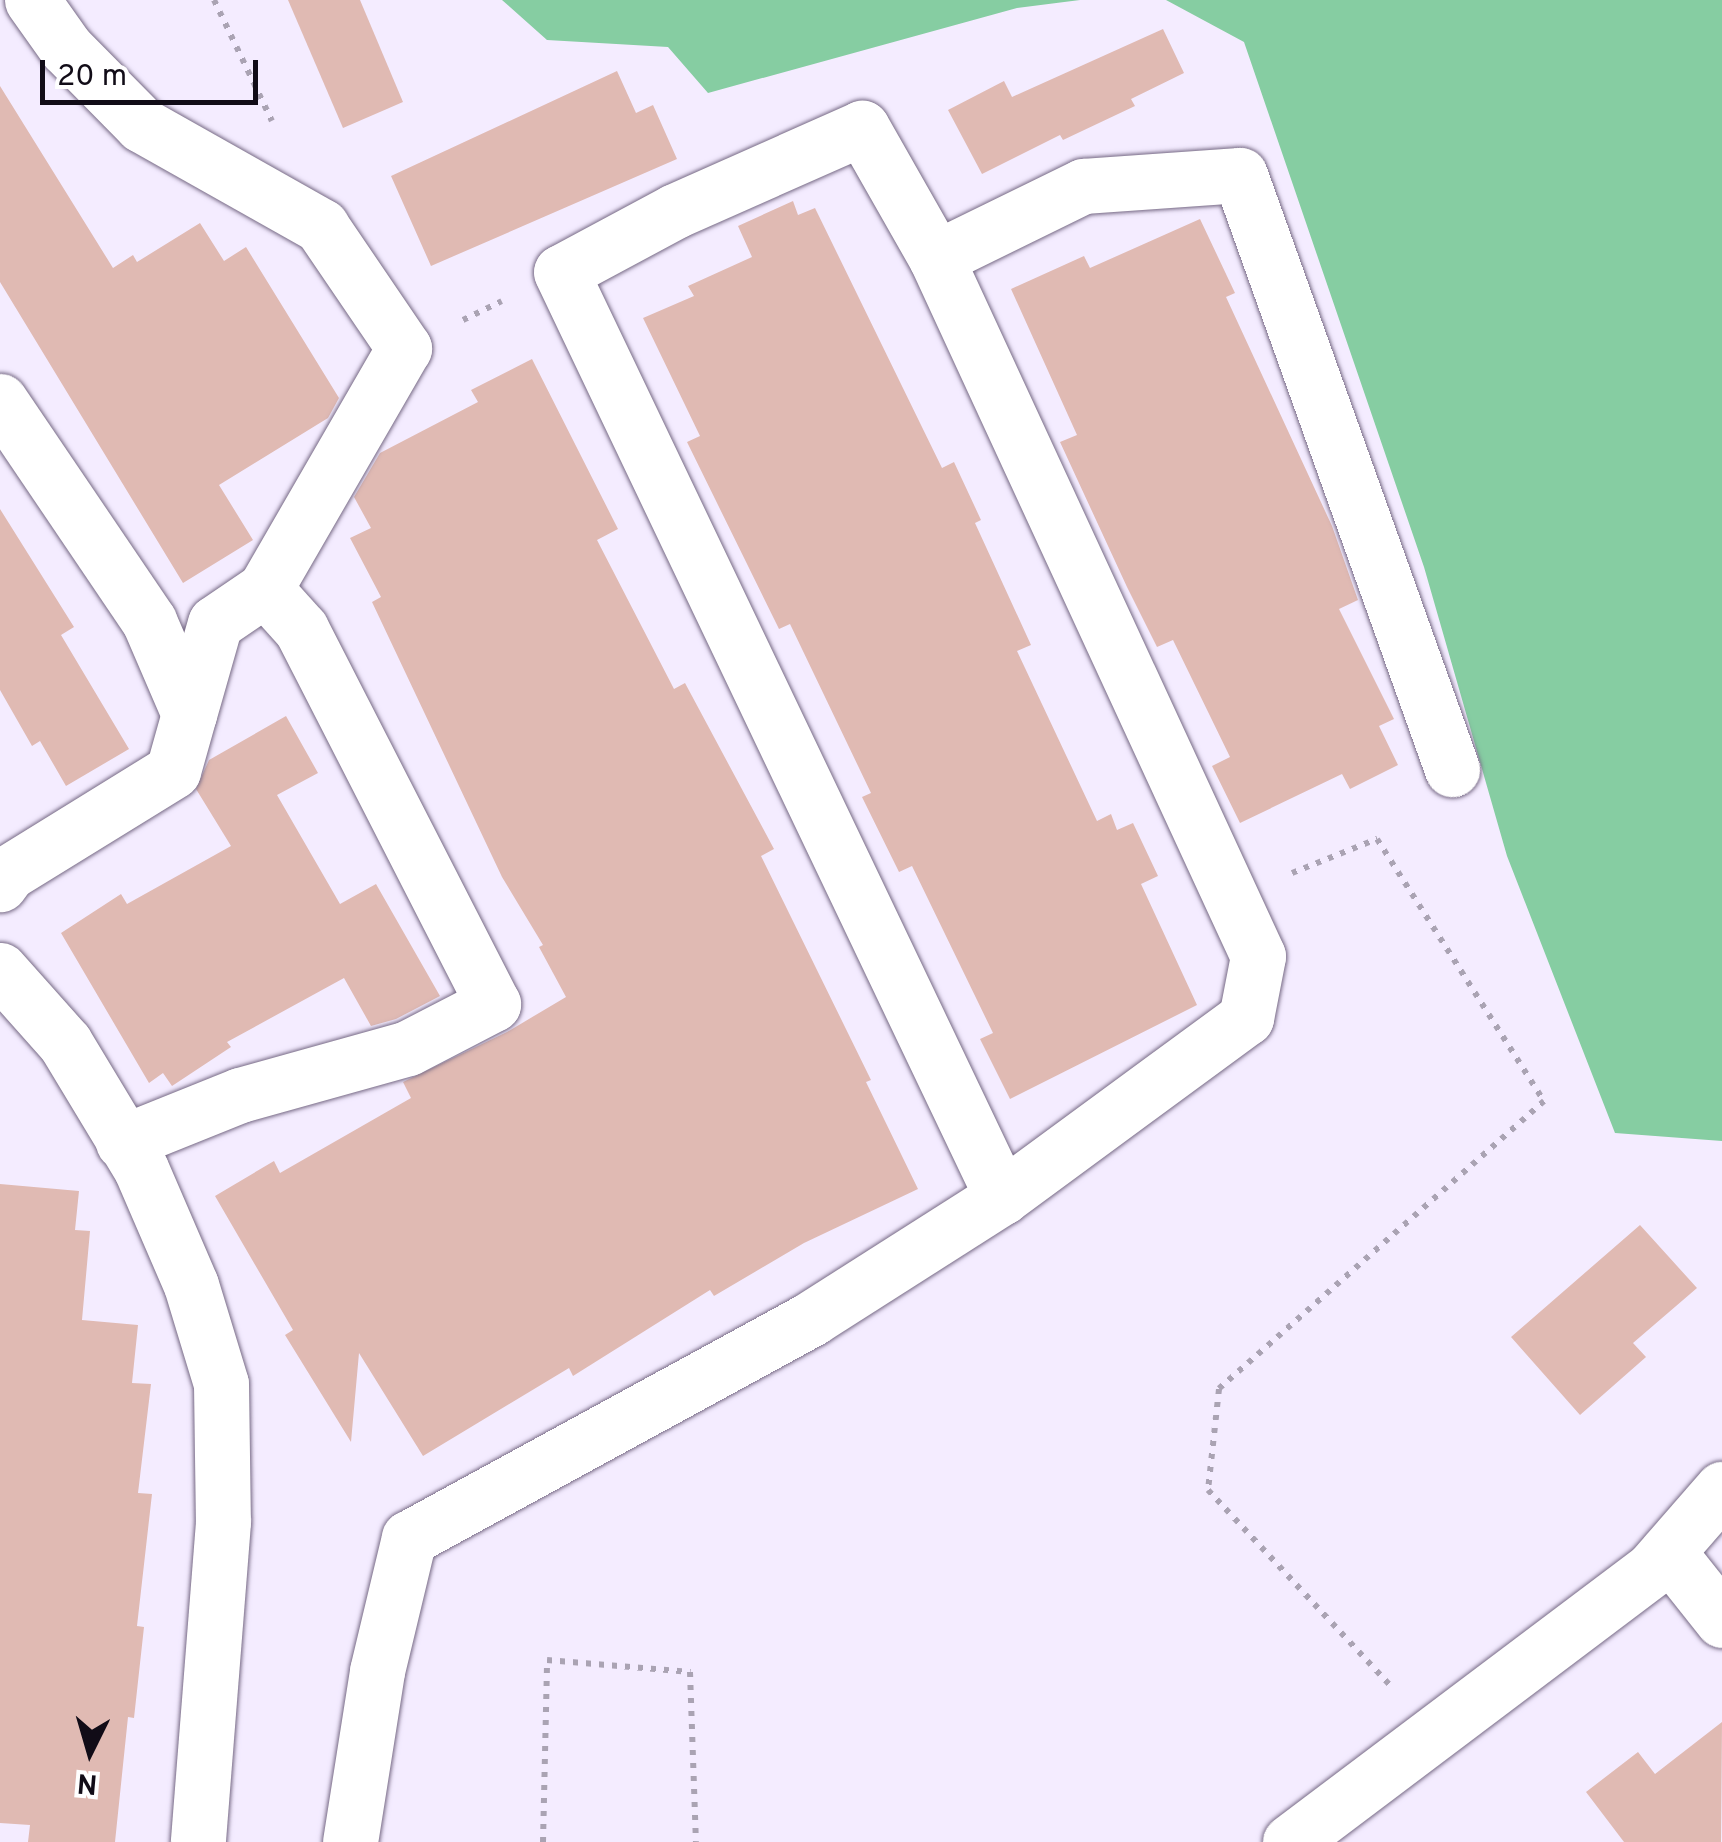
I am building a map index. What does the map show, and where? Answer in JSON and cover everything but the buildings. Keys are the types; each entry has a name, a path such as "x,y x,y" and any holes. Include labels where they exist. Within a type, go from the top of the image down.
{"street":[{"path":"0,884 8,873 173,771 216,623 265,588 404,348 321,226 142,125 66,48 32,0"},
{"path":"350,1842 376,1672 409,1538 812,1318 1002,1198 1246,1018 1258,956 936,258 862,128 675,211 561,272 1002,1198"},
{"path":"936,258 1082,186 1240,175 1452,770"},
{"path":"0,401 150,620 188,714"},
{"path":"122,1142 240,1095 408,1048 493,1004 301,629 265,588"},
{"path":"0,970 65,1043 141,1169 191,1286 221,1384 223,1522 198,1842"},
{"path":"1290,1842 1437,1735 1668,1552 1722,1489"},
{"path":"1668,1552 1722,1620"}],"path":[{"path":"214,0 321,226"},
{"path":"404,348 561,272"},
{"path":"1232,897 1377,839 1544,1102 1220,1389 1208,1490 1437,1735"},
{"path":"542,1842 546,1660 690,1672 696,1842"}],"green space":[{"path":"502,0 1080,0 1017,8 708,93 668,47 547,40"},
{"path":"1166,0 1722,0 1722,1141 1615,1133 1507,856 1424,567 1244,42"}]}
